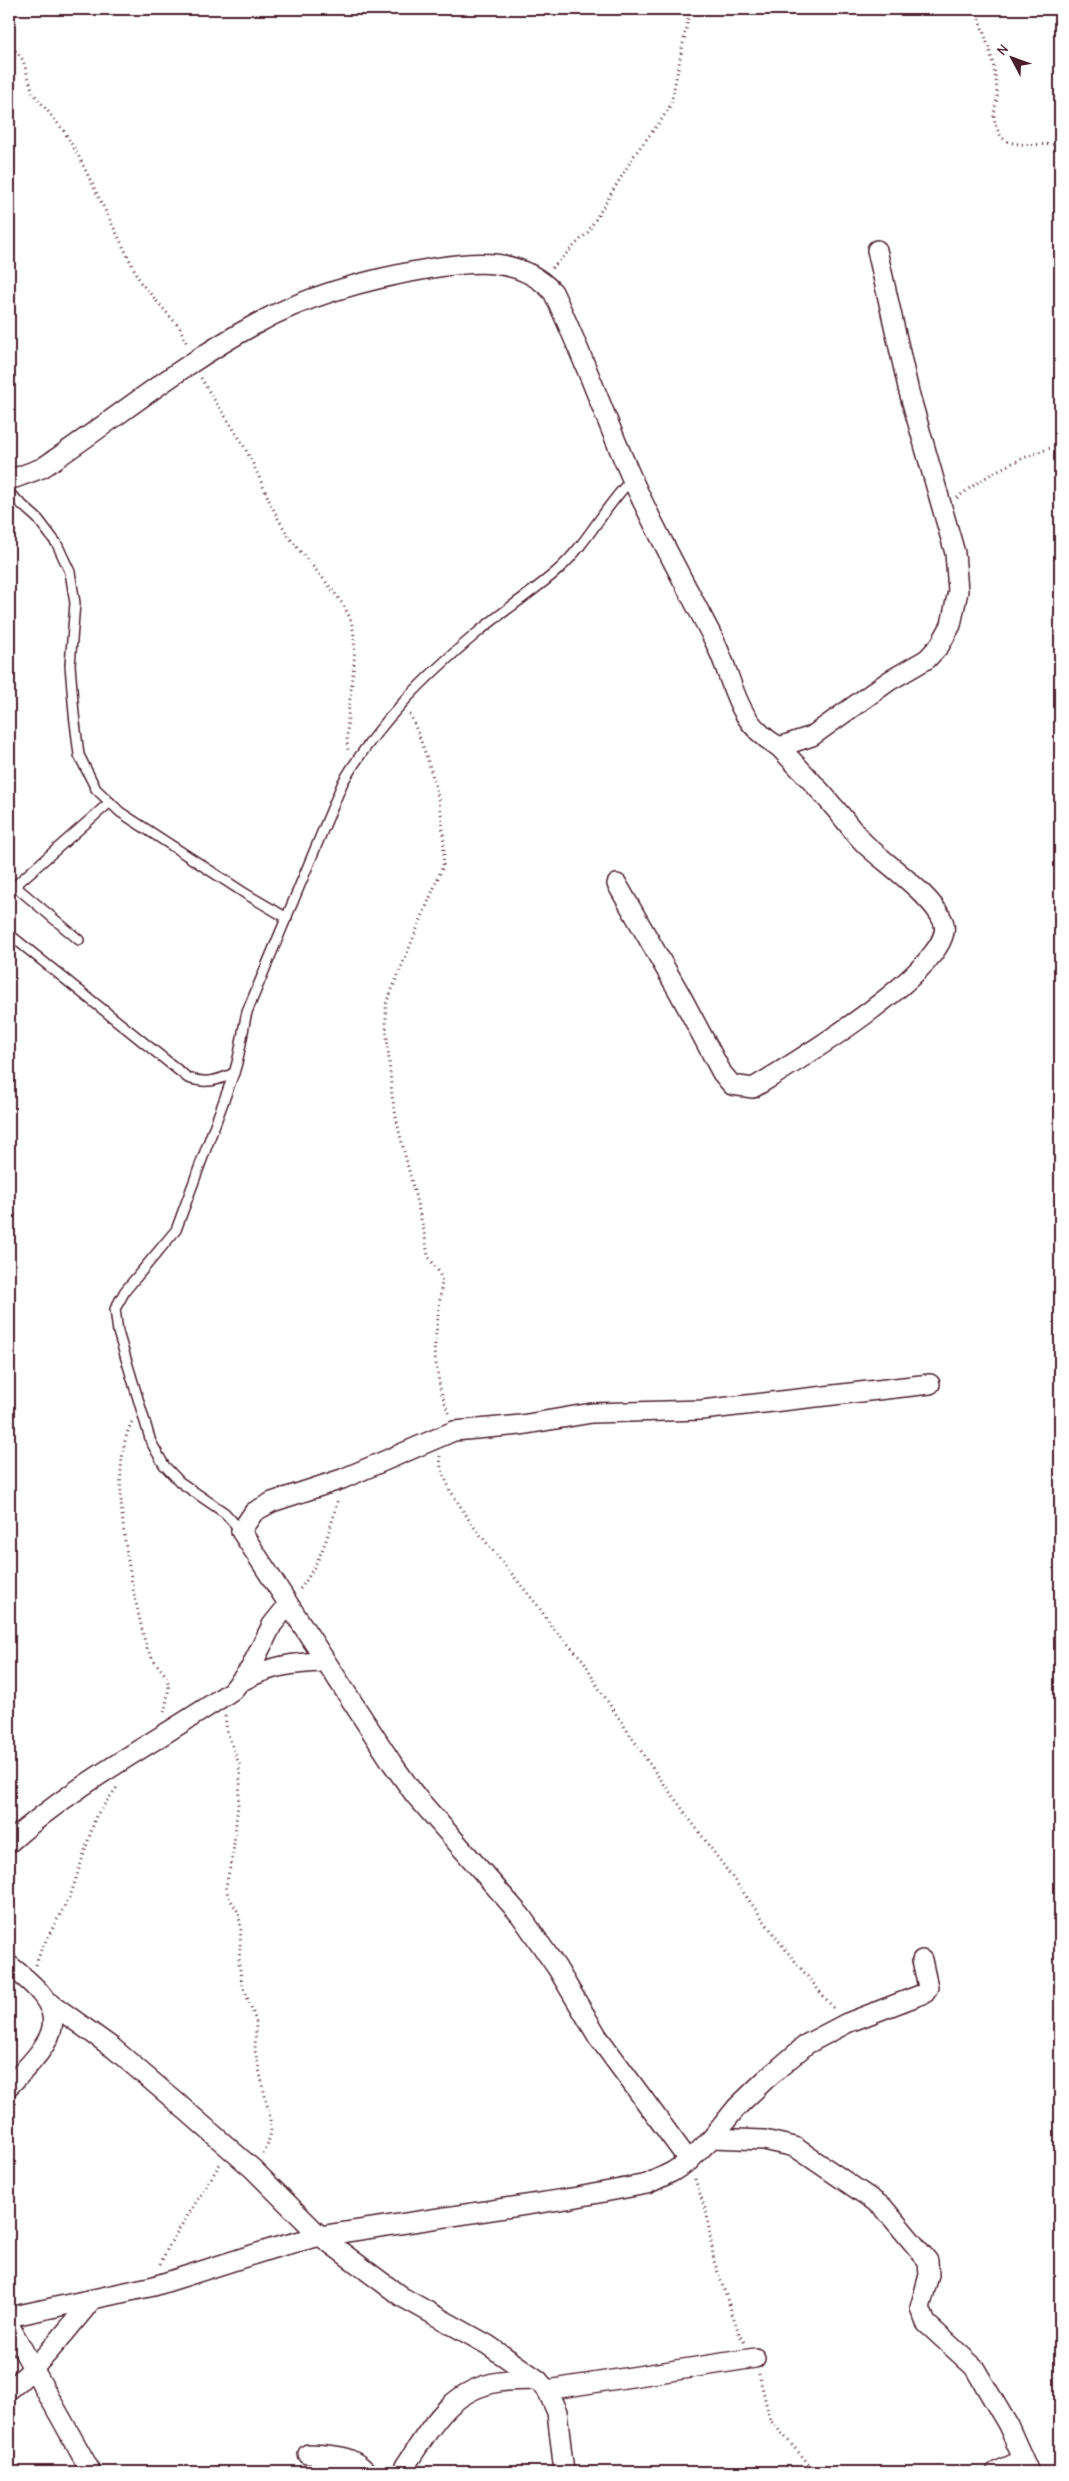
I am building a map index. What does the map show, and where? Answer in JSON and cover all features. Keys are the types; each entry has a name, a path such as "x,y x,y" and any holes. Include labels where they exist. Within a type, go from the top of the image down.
{"street":[{"path":"779,747 812,736 889,681 927,659 940,645 951,625 958,591 956,552 909,392 877,250"},
{"path":"9,479 42,468 192,362 257,323 323,295 401,273 466,263 500,265 524,271 540,279 553,292 632,479 663,546 723,660 748,723 764,738 779,747 864,842 926,898 944,922 944,938 932,956 904,984 867,1014 753,1088 732,1085 722,1074 680,994 617,884"},
{"path":"689,2161 598,2036 557,1968 521,1916 415,1795 372,1736 241,1531 254,1512 272,1502 342,1479 454,1430 521,1425 592,1413 702,1410 930,1384"},
{"path":"237,1686 272,1625 288,1605"},
{"path":"9,1843 56,1803 89,1780 157,1739 237,1686 272,1667 296,1663 324,1662"},
{"path":"9,2317 154,2286 274,2248 320,2236 619,2190 647,2184 689,2161 712,2138 737,2107 807,2044 846,2024 925,1993 928,1987 922,1960"},
{"path":"9,1965 33,1983 48,2002 113,2048 230,2149 320,2236 402,2297 488,2345 542,2385 557,2412 564,2472"},
{"path":"9,2086 34,2060 49,2039 53,2020 48,2002"},
{"path":"712,2138 764,2140 795,2148 883,2207 928,2261 929,2275 920,2308 926,2323 974,2367 1008,2425 1026,2466 996,2472"},
{"path":"9,2390 33,2370 91,2301"},
{"path":"9,2325 91,2472"},
{"path":"403,2472 405,2466 444,2410 466,2392 499,2382 542,2385 755,2358"},
{"path":"308,2454 340,2455 358,2462 367,2472"}],"lane":[{"path":"241,1531 225,1513 180,1482 164,1465 151,1442 142,1405 118,1332 115,1310 125,1291 176,1230 240,1055 241,1035 247,1012 343,782 362,749 405,701 477,633 559,570 577,549 606,508 632,479"},
{"path":"9,493 38,519 57,544 70,572 74,603 70,665 79,755 96,789 120,812 203,867 287,918"},
{"path":"79,940 12,888 110,802"},
{"path":"9,934 188,1078 200,1082 215,1082 234,1073"}],"path":[{"path":"540,279 588,232 635,154 667,112 676,86 682,40 690,9"},
{"path":"975,9 990,49 997,93 994,119 998,134 1006,140 1020,145 1043,142 1060,145"},
{"path":"9,43 23,60 33,93 64,131 78,155 141,282 180,328 192,362 210,394 240,438 263,490 286,532 350,619 355,637 348,724 351,768"},
{"path":"942,509 995,470 1028,455 1060,445"},
{"path":"405,701 424,748 446,843 443,866 386,1004 392,1096 399,1131 424,1231 428,1256 439,1272 442,1281 434,1352 440,1388 454,1430 445,1442 440,1456 441,1468 450,1490 473,1526 538,1606 553,1628 584,1661 598,1687 654,1769 781,1944 846,2024"},
{"path":"142,1405 130,1426 123,1456 122,1519 146,1646 151,1658 168,1677 170,1685 157,1739"},
{"path":"288,1605 304,1584 322,1550 332,1521 342,1479"},
{"path":"237,1686 226,1714 225,1722 239,1764 240,1784 233,1853 226,1886 228,1896 238,1912 241,1928 239,1964 242,1982 256,2021 255,2051 270,2118 271,2132 267,2147 252,2169"},
{"path":"33,1983 41,1950 71,1894 79,1873 96,1816 122,1779 130,1756"},
{"path":"154,2286 160,2266 171,2242 230,2149"},
{"path":"689,2161 707,2215 714,2260 725,2297 740,2336 755,2358 770,2420 816,2472"}]}
